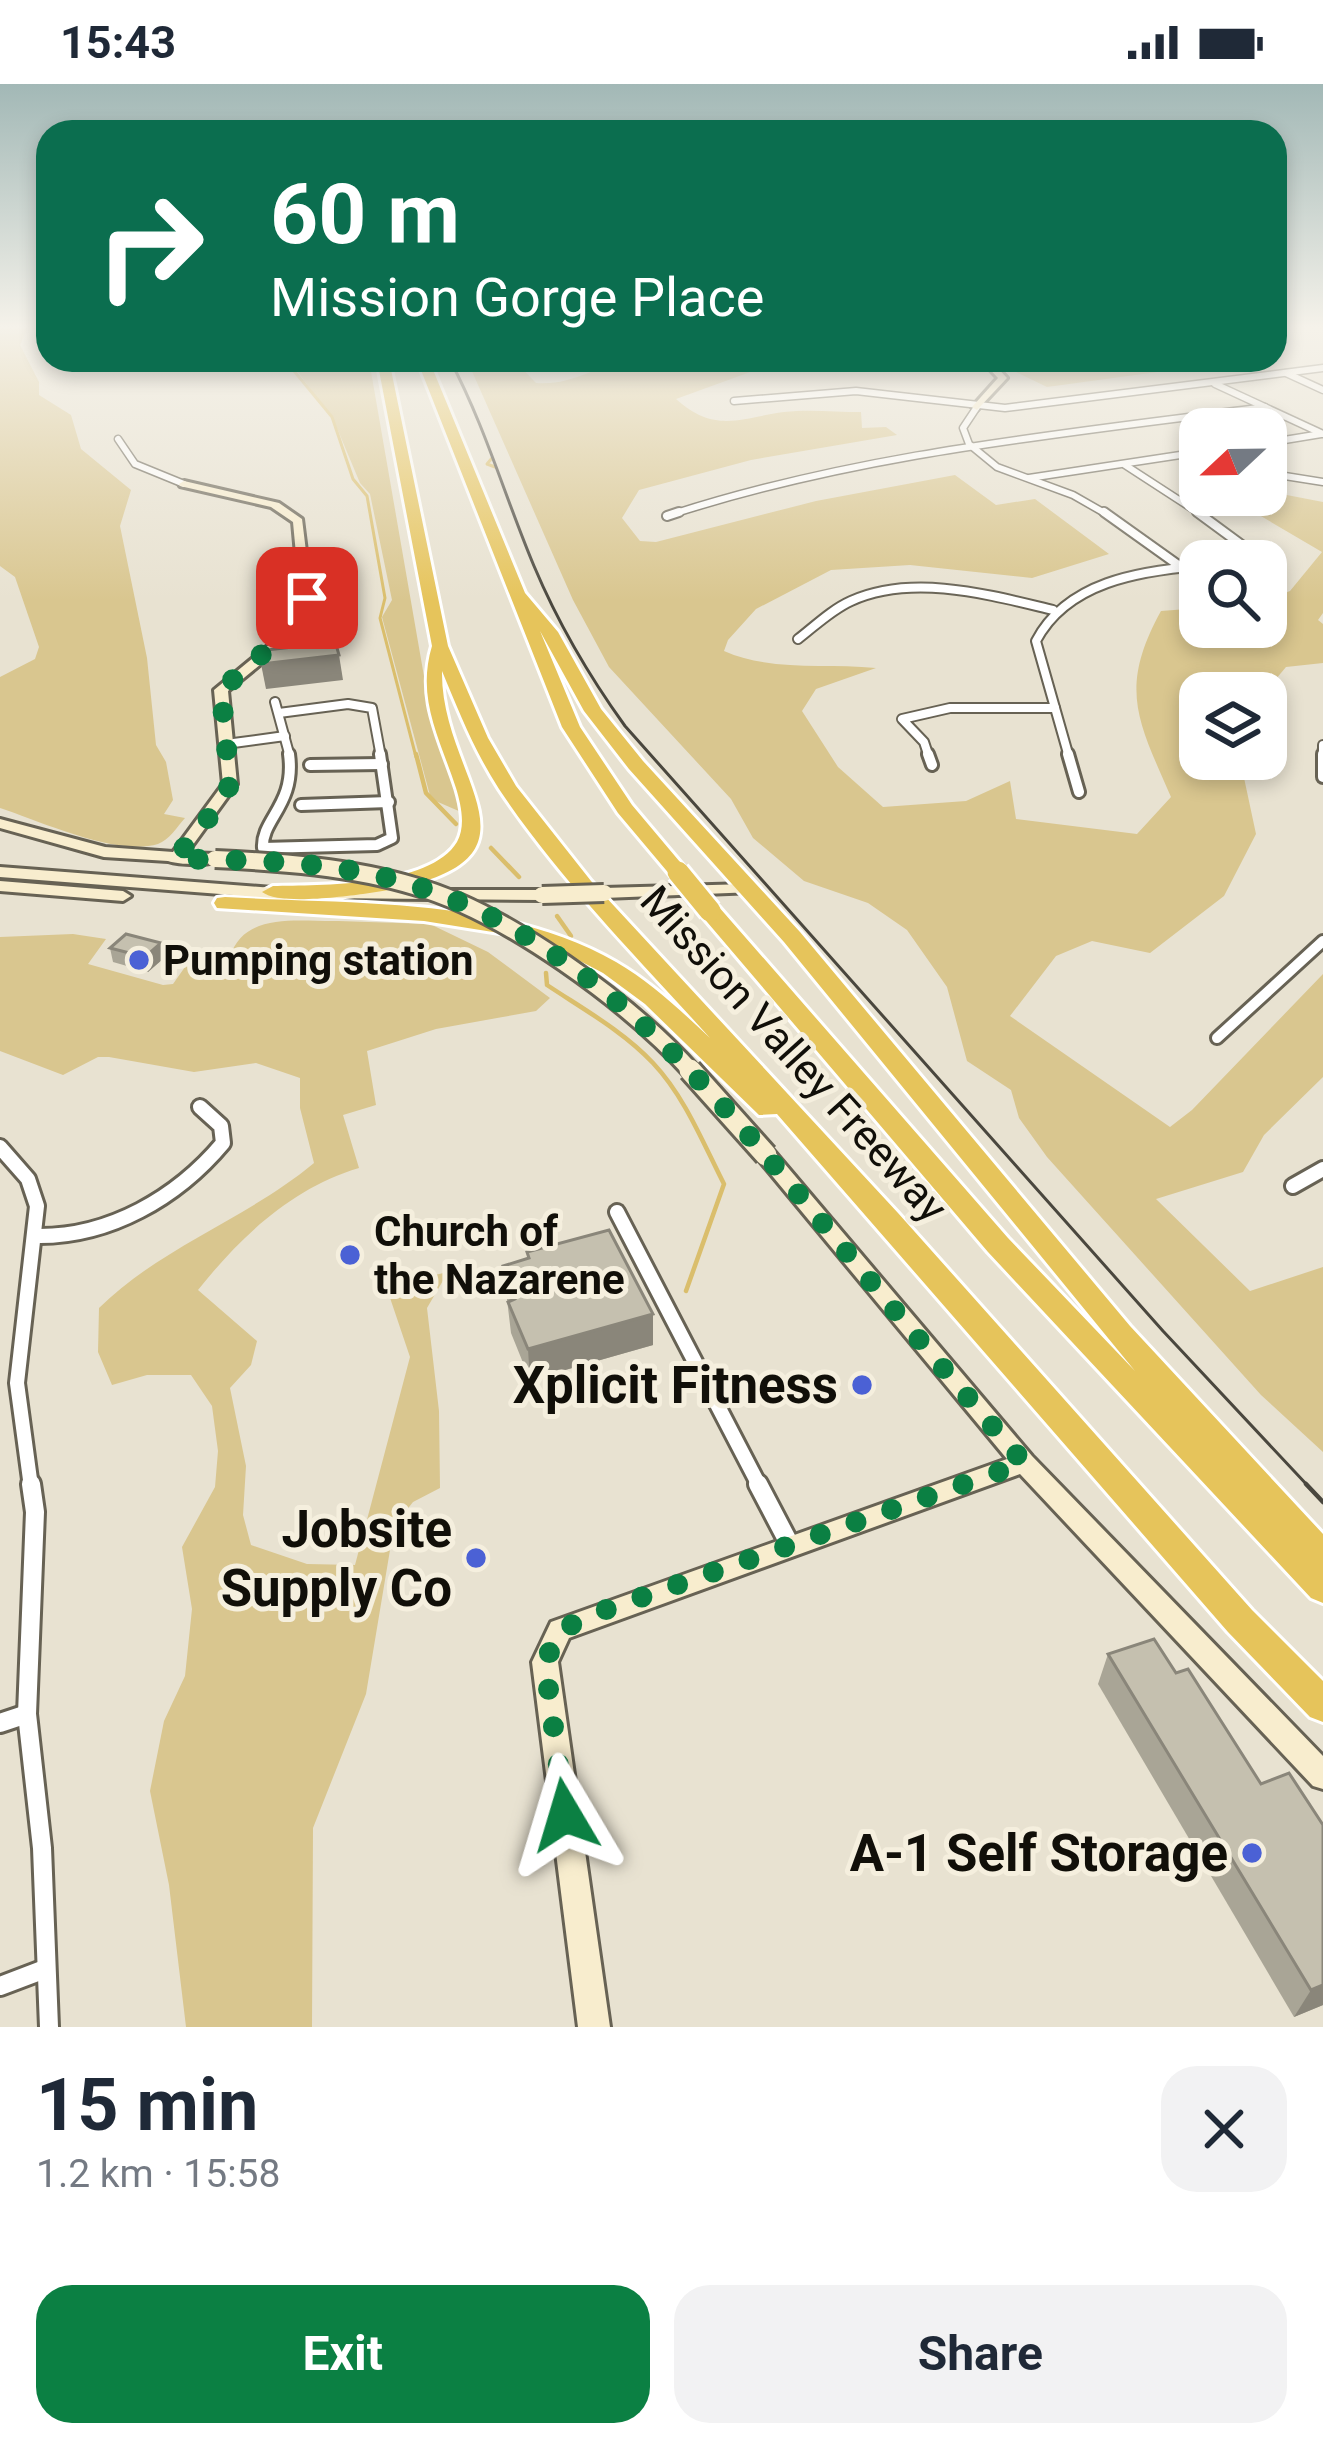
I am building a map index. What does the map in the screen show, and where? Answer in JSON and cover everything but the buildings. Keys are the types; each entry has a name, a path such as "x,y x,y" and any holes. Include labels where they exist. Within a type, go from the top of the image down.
{"highway":[{"name":"Mission Valley Freeway","path":"395,420 440,646 479,738 508,788 551,846 1240,1621 1323,1706"},
{"name":"Mission Valley Freeway","path":"447,420 571,727 625,809 998,1245 1323,1588"},
{"path":"520,597 550,632 593,711 876,1036 1120,1334 1323,1557"},
{"path":"223,897 360,890 416,876 457,852 472,829 472,816 434,694 430,670 440,646"},
{"path":"223,897 486,923 575,949 640,990 888,1220"}],"street":[{"path":"969,420 963,428 971,448 1022,478 1087,502 1179,566"},
{"path":"667,516 773,484 971,448 1174,420"},
{"path":"1292,420 1323,434"},
{"path":"1287,439 1323,434"},
{"path":"118,439 135,464 184,484 275,505 289,511 301,528 307,608 280,642 221,690 227,791 175,859"},
{"path":"1022,478 1179,455"},
{"path":"1124,464 1240,540"},
{"path":"1287,476 1323,482"},
{"path":"798,639 845,604 883,592 980,593 1053,610 1128,578 1179,567"},
{"path":"1053,610 1036,641 1079,792"},
{"path":"362,704 372,708 382,764 392,838 377,844 263,848 262,835 280,815 294,778 277,707 362,704"},
{"path":"932,765 924,742 902,719 950,708 1055,708"},
{"path":"226,744 285,736"},
{"path":"1323,745 1323,777"},
{"path":"310,765 382,764"},
{"path":"301,805 389,802"},
{"path":"0,823 90,850 175,859 291,862 416,886 518,932 650,1027 766,1154 1024,1463 1323,1776"},
{"path":"0,872 223,897"},
{"path":"0,886 223,897 748,889"},
{"path":"1217,1038 1323,941"},
{"path":"37,1236 81,1234 115,1223 209,1163 223,1143 221,1126 200,1107"},
{"path":"0,1147 28,1179 37,1206 17,1383 35,1512 27,1714 41,1848 49,2027"},
{"path":"1294,1186 1323,1169"},
{"path":"617,1212 791,1547"},
{"path":"594,2027 545,1662 550,1643 560,1630 590,1615 1024,1463"},
{"path":"0,1723 27,1714"},
{"path":"0,1986 45,1969"}],"shaded area":[{"path":"0,420 72,420 81,449 131,490 120,526 147,658 156,745 166,762 173,800 164,814 185,818 158,844 101,842 0,808 0,677 35,659 39,647 15,577 0,566"},
{"path":"379,420 429,705 461,812 431,799 382,617 392,600 370,494 360,483 334,421"},
{"path":"493,420 861,420 862,428 886,427 897,435 751,460 639,490 622,518 640,541 656,542 816,501 955,475 996,505 1035,499 1109,554 1032,578 910,565 831,570 756,609 724,651 761,662 876,668 816,689 802,711 838,767 883,807 966,801 1010,781 1016,819 1137,834 1171,797 1149,747 1138,705 1140,662 1161,611 1179,610 1179,648 1287,648 1287,592 1322,552 1261,516 1287,516 1287,495 1323,502 1323,613 1318,620 1323,624 1323,663 1286,667 1282,672 1179,672 1179,780 1244,780 1256,834 1224,896 1150,953 1092,941 1056,956 1010,1016 1170,1127 1323,974 1323,1077 1264,1135 1243,1172 1156,1199 1250,1291 1323,1267 1323,1452 1261,1395 1047,1157 1019,1118 1011,1090 967,1061 947,987 907,930 868,903 804,881 753,838 731,799 609,667 573,600"},
{"path":"275,922 430,924 488,952 550,998 536,1011 436,1029 367,1051 376,1105 343,1115 359,1168 312,1188 270,1216 198,1290 257,1341 251,1365 230,1388 246,1466 243,1515 251,1545 307,1564 355,1565 410,1357 386,1286 448,1272 427,1308 439,1411 440,1488 413,1502 394,1526 366,1694 313,1828 312,2027 186,2027 169,1885 150,1791 164,1721 185,1676 192,1609 182,1547 215,1487 218,1451 212,1406 191,1375 147,1375 112,1385 98,1352 99,1308 150,1267 261,1201 314,1163 300,1108 300,1078 256,1063 194,1072 109,1057 98,1057 63,1075 0,1051 0,937 73,934 106,939 88,964 163,985 173,984 192,957 230,957 247,932"}],"waterway":[{"path":"333,420 353,479 367,496 385,598 380,618 416,757"},
{"path":"492,458 487,464 495,467"},
{"path":"416,754 426,793 456,824"},
{"path":"491,848 519,877"},
{"path":"557,916 571,936"},
{"path":"546,973 547,985 629,1041 664,1076 724,1184 686,1291"}],"tram line":[{"path":"478,420 553,608 625,726 1163,1331 1309,1487"},
{"path":"1306,1484 1323,1502"}],"place":[{"name":"Pumping station","path":"139,960"},
{"name":"Church of the Nazarene","path":"350,1255"},
{"name":"Xplicit Fitness","path":"862,1385"},
{"name":"Jobsite Supply Co","path":"476,1558"},
{"name":"A-1 Self Storage","path":"1252,1853"}],"route":[{"path":"307,598 300,621 221,690 230,784 223,800 175,859 291,862 416,886 518,932 639,1017 766,1154 1024,1463 602,1611 560,1630 545,1662 565,1815"}]}
